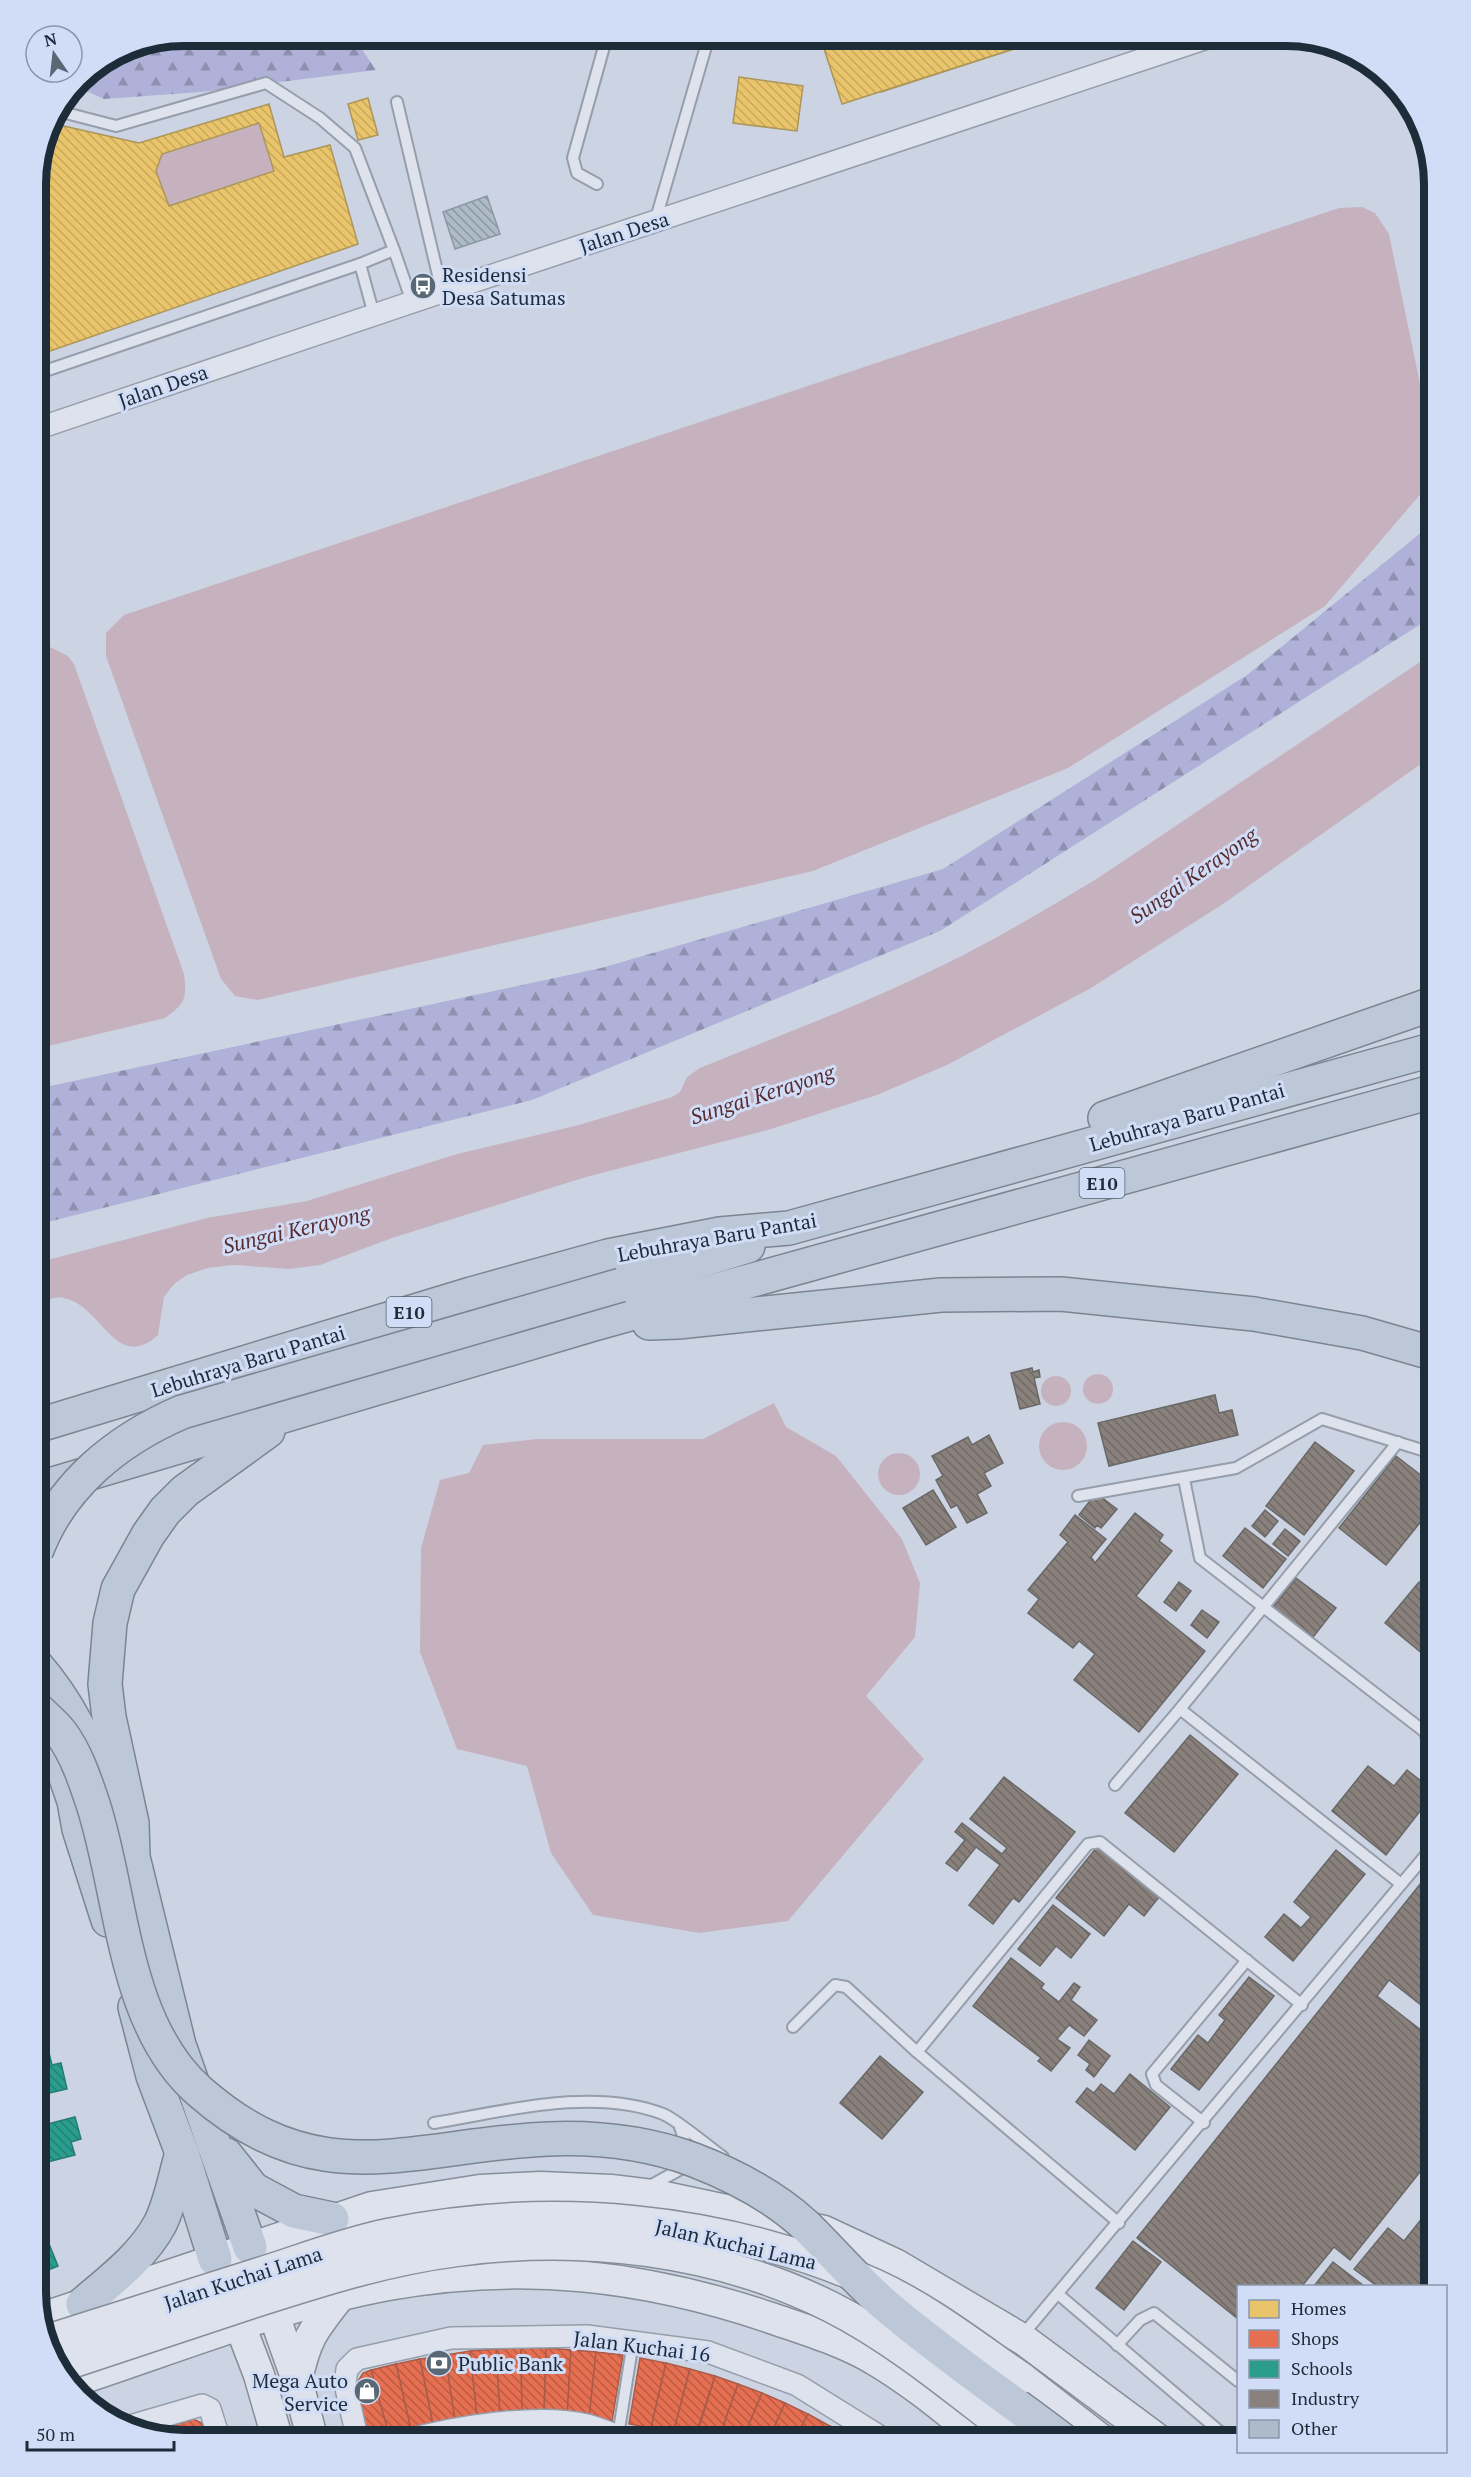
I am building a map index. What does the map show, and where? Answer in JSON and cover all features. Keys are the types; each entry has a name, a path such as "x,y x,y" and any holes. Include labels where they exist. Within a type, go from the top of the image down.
{"highway":[{"path":"1046,1157 1100,1120 1424,1007"},
{"name":"Lebuhraya Baru Pantai","path":"46,1423 471,1294 608,1256 720,1234 789,1228 1424,1052"},
{"name":"E10","path":"46,1486 594,1324 1424,1094"},
{"path":"46,1527 82,1478 109,1454 153,1425 182,1413 738,1250 789,1228"},
{"path":"594,1324 678,1322 941,1295 1061,1294 1254,1314 1362,1333 1424,1351"},
{"path":"250,2247 179,2045 133,1857 132,1823 109,1717 105,1684 110,1623 118,1589 148,1535 165,1511 185,1491 293,1414"},
{"path":"46,1678 81,1730 114,1823 133,1857"},
{"path":"46,1719 61,1734 84,1777 101,1828 137,1989 152,2027 173,2061 196,2089 237,2122 301,2150 343,2157 394,2157 546,2139 597,2138 647,2147 693,2160 746,2183 800,2221 883,2303 1050,2430"},
{"path":"46,1727 61,1760 79,1829 153,2076 182,2153 215,2259"},
{"path":"46,1777 61,1805 79,1829"},
{"path":"209,2131 253,2189 294,2211 332,2219"},
{"path":"93,2300 128,2266 155,2232 170,2195 182,2153"}],"main road":[{"name":"Jalan Kuchai Lama","path":"49,2316 372,2207 480,2190 541,2187 611,2190 682,2201 824,2231 895,2264 1024,2340 1145,2430"},
{"path":"372,2207 357,2229 355,2238 361,2265 371,2278 387,2285"},
{"name":"Jalan Kuchai Lama","path":"54,2338 386,2235 491,2219 563,2216 652,2223 778,2250 876,2285 955,2331 1088,2430"},
{"name":"Jalan Kuchai Lama","path":"67,2364 295,2289 385,2264 494,2246 590,2246 662,2254 711,2264 774,2282 831,2307 908,2355 1007,2430"},
{"path":"250,2247 297,2380 310,2430"},
{"path":"215,2259 259,2375 275,2430"},
{"path":"78,2380 240,2326 387,2285 454,2275 551,2273 634,2282 712,2298 828,2337 874,2360 969,2430"},
{"path":"297,2380 303,2348 319,2321 339,2297"},
{"path":"93,2300 120,2302 133,2319 134,2350 125,2365"},
{"path":"195,2341 225,2348 259,2375"}],"street":[{"name":"Jalan Desa","path":"47,425 1180,47"},
{"name":"Jalan Kuchai 16","path":"355,2430 345,2384 347,2369 357,2359 451,2338 587,2336 708,2352 797,2385 865,2430"},
{"path":"140,2423 202,2404 210,2409 217,2430"},
{"path":"483,2430 527,2421 586,2425 598,2430"}],"lane":[{"path":"597,184 577,173 573,158 604,47"},
{"path":"655,222 706,47"},
{"path":"67,113 116,126 266,83 320,118 355,148 412,302"},
{"path":"397,102 442,292"},
{"path":"47,370 360,264 394,250"},
{"path":"360,264 374,315"},
{"path":"1078,1496 1236,1468 1322,1419 1424,1450"},
{"path":"1116,1785 1398,1442"},
{"path":"1184,1479 1200,1558 1424,1731"},
{"path":"1180,1709 1401,1884"},
{"path":"916,2052 1088,1844 1100,1842 1302,2005"},
{"path":"1024,2340 1026,2331 1204,2122 1424,1857"},
{"path":"1204,2122 1156,2085 1152,2074 1247,1960"},
{"path":"793,2027 835,1985 846,1987 916,2052 1119,2223"},
{"path":"434,2123 556,2103 602,2101 664,2114 824,2231"},
{"path":"611,2190 655,2186 679,2170 684,2142 681,2127"},
{"path":"1058,2294 1218,2430"},
{"path":"1117,2345 1140,2320 1154,2313 1237,2379"},
{"path":"618,2430 633,2342"}],"green space":[{"path":"175,47 360,47 376,70 201,92 104,99 84,90 100,75 123,61 157,49"},
{"path":"1424,530 1424,622 940,931 532,1100 47,1222 47,1087 601,968 943,869 1247,675"}],"water":[{"path":"259,123 274,171 169,206 156,171 162,154"},
{"path":"1362,207 1375,213 1389,234 1424,403 1424,490 1325,606 1068,768 813,871 258,1000 235,996 221,979 106,656 106,633 124,615 1339,208"},
{"path":"47,646 68,656 74,664 184,974 185,995 181,1004 165,1018 47,1046"},
{"name":"Sungai Kerayong","path":"1424,659 1424,762 1223,904 1091,988 949,1064 877,1095 768,1130 586,1177 392,1238 320,1265 289,1269 234,1265 208,1268 187,1275 174,1284 164,1297 158,1335 143,1345 130,1347 119,1342 77,1303 63,1298 46,1301 46,1260 207,1218 307,1201 457,1154 579,1125 672,1097 680,1092 687,1077 700,1068 910,981 980,946 1098,878"},
{"path":"1098,1374 1109,1378 1113,1389 1109,1400 1098,1404 1087,1400 1083,1389 1087,1378"},
{"path":"1056,1376 1067,1380 1071,1391 1067,1402 1056,1406 1045,1402 1041,1391 1045,1380"},
{"path":"774,1403 786,1427 836,1456 902,1539 920,1583 915,1637 866,1696 924,1759 788,1921 699,1933 593,1915 551,1853 527,1766 457,1749 420,1652 421,1548 440,1480 469,1473 483,1445 537,1439 703,1439"},
{"path":"1063,1422 1080,1429 1087,1446 1080,1463 1063,1470 1046,1463 1039,1446 1046,1429"},
{"path":"899,1453 907,1454 914,1459 919,1466 919,1482 914,1489 907,1494 899,1495 891,1494 884,1489 879,1482 878,1474 879,1466 884,1459 891,1454"}],"building: Homes":[{"path":"824,47 1020,47 881,92 872,63 862,67 869,87 840,96"},
{"path":"824,47 1020,47 842,104"},
{"path":"739,77 803,86 797,131 733,123"},
{"path":"368,98 378,135 358,140 348,104"},
{"path":"269,104 284,157 330,145 358,244 47,352 47,175 51,149 60,125 139,143","holes":["259,123 274,171 169,206 156,171 162,154"]}],"building: Shops":[{"path":"521,2348 522,2416 500,2417 496,2349"},
{"path":"521,2348 546,2348 544,2416 522,2416"},
{"path":"546,2348 571,2350 567,2417 544,2416"},
{"path":"496,2349 500,2417 477,2418 470,2351"},
{"path":"571,2350 596,2352 589,2419 567,2417"},
{"path":"470,2351 477,2418 455,2421 445,2355"},
{"path":"596,2352 623,2355 612,2421 589,2419"},
{"path":"445,2355 455,2421 433,2425 420,2359"},
{"path":"640,2358 666,2363 651,2428 629,2424"},
{"path":"420,2359 433,2425 411,2430 396,2364"},
{"path":"666,2363 690,2369 674,2430 651,2428"},
{"path":"396,2364 411,2430 388,2430 371,2370"},
{"path":"690,2369 715,2376 697,2430 674,2430"},
{"path":"371,2370 388,2430 364,2430 353,2389 363,2373"},
{"path":"715,2376 738,2384 722,2430 698,2430"},
{"path":"738,2384 762,2393 747,2430 722,2430"},
{"path":"762,2393 785,2403 773,2430 747,2430"},
{"path":"785,2403 808,2414 800,2430 773,2430"},
{"path":"808,2414 830,2426 828,2430 800,2430"},
{"path":"193,2419 210,2427 211,2430 175,2430 162,2429"}],"building: Schools":[{"path":"49,2053 52,2065 61,2063 67,2089 46,2094 46,2054"},
{"path":"75,2117 81,2139 71,2142 75,2155 46,2162 46,2124"},
{"path":"46,2236 58,2266 46,2271"}],"building: Industry":[{"path":"1032,1368 1033,1372 1039,1370 1040,1377 1034,1378 1040,1404 1020,1409 1011,1373"},
{"path":"1215,1395 1219,1413 1232,1410 1238,1435 1109,1466 1098,1423"},
{"path":"989,1435 1003,1463 984,1473 991,1486 977,1494 987,1513 967,1523 957,1505 951,1508 936,1480 943,1476 932,1456 968,1437 972,1445"},
{"path":"1315,1442 1354,1471 1304,1535 1266,1506"},
{"path":"1396,1456 1424,1478 1424,1518 1386,1565 1339,1528"},
{"path":"933,1490 956,1527 926,1545 903,1508"},
{"path":"1096,1493 1117,1509 1101,1528 1097,1525 1095,1528 1079,1515"},
{"path":"1265,1510 1278,1521 1265,1537 1252,1526"},
{"path":"1135,1513 1163,1535 1159,1541 1172,1551 1136,1596 1205,1651 1139,1732 1074,1680 1095,1654 1079,1641 1073,1648 1028,1613 1039,1599 1028,1590 1068,1542 1060,1535 1075,1515 1106,1539 1091,1557 1095,1563"},
{"path":"1245,1528 1286,1559 1263,1588 1223,1556"},
{"path":"1285,1529 1300,1541 1288,1556 1273,1544"},
{"path":"1296,1578 1336,1608 1310,1641 1271,1610"},
{"path":"1179,1582 1191,1591 1176,1611 1164,1602"},
{"path":"1419,1582 1424,1586 1424,1655 1385,1623"},
{"path":"1202,1610 1219,1622 1207,1638 1191,1625"},
{"path":"1190,1735 1238,1774 1174,1852 1125,1813"},
{"path":"1368,1766 1394,1786 1407,1770 1424,1783 1424,1806 1386,1855 1332,1811"},
{"path":"1004,1777 1075,1832 1019,1902 1013,1898 993,1924 969,1905 1000,1865 976,1847 957,1871 946,1863 965,1840 955,1832 962,1823 1002,1854 1007,1848 970,1819"},
{"path":"1097,1847 1160,1896 1144,1916 1129,1904 1104,1936 1056,1898"},
{"path":"1336,1850 1365,1874 1293,1961 1265,1937 1284,1914 1301,1928 1311,1917 1294,1902"},
{"path":"1424,1879 1424,2007 1389,1980 1377,1996 1424,2032 1424,2167 1350,2260 1334,2247 1303,2285 1237,2285 1237,2318 1137,2238"},
{"path":"1053,1905 1090,1934 1071,1958 1056,1946 1040,1966 1018,1949"},
{"path":"1011,1958 1044,1984 1041,1988 1059,2002 1074,1983 1080,1987 1071,2000 1097,2020 1084,2036 1069,2025 1057,2039 1070,2048 1051,2071 1038,2061 1041,2058 973,2006"},
{"path":"1249,1977 1274,1996 1199,2090 1171,2069 1198,2035 1208,2043 1225,2020 1219,2015"},
{"path":"1089,2040 1110,2056 1094,2077 1086,2070 1090,2064 1078,2055"},
{"path":"880,2056 923,2092 882,2139 840,2103"},
{"path":"1130,2074 1170,2107 1135,2150 1076,2102 1087,2088 1094,2093 1101,2084 1114,2094"},
{"path":"1424,2216 1424,2285 1376,2285 1354,2269 1388,2228 1404,2241"},
{"path":"1133,2241 1161,2262 1124,2310 1096,2288"},
{"path":"1333,2262 1363,2285 1315,2285"}],"building: Other":[{"path":"487,196 500,234 455,249 443,212"}],"place":[{"name":"Residensi Desa Satumas","path":"423,286"},
{"name":"Public Bank","path":"439,2363"},
{"name":"Mega Auto Service","path":"367,2391"}]}
